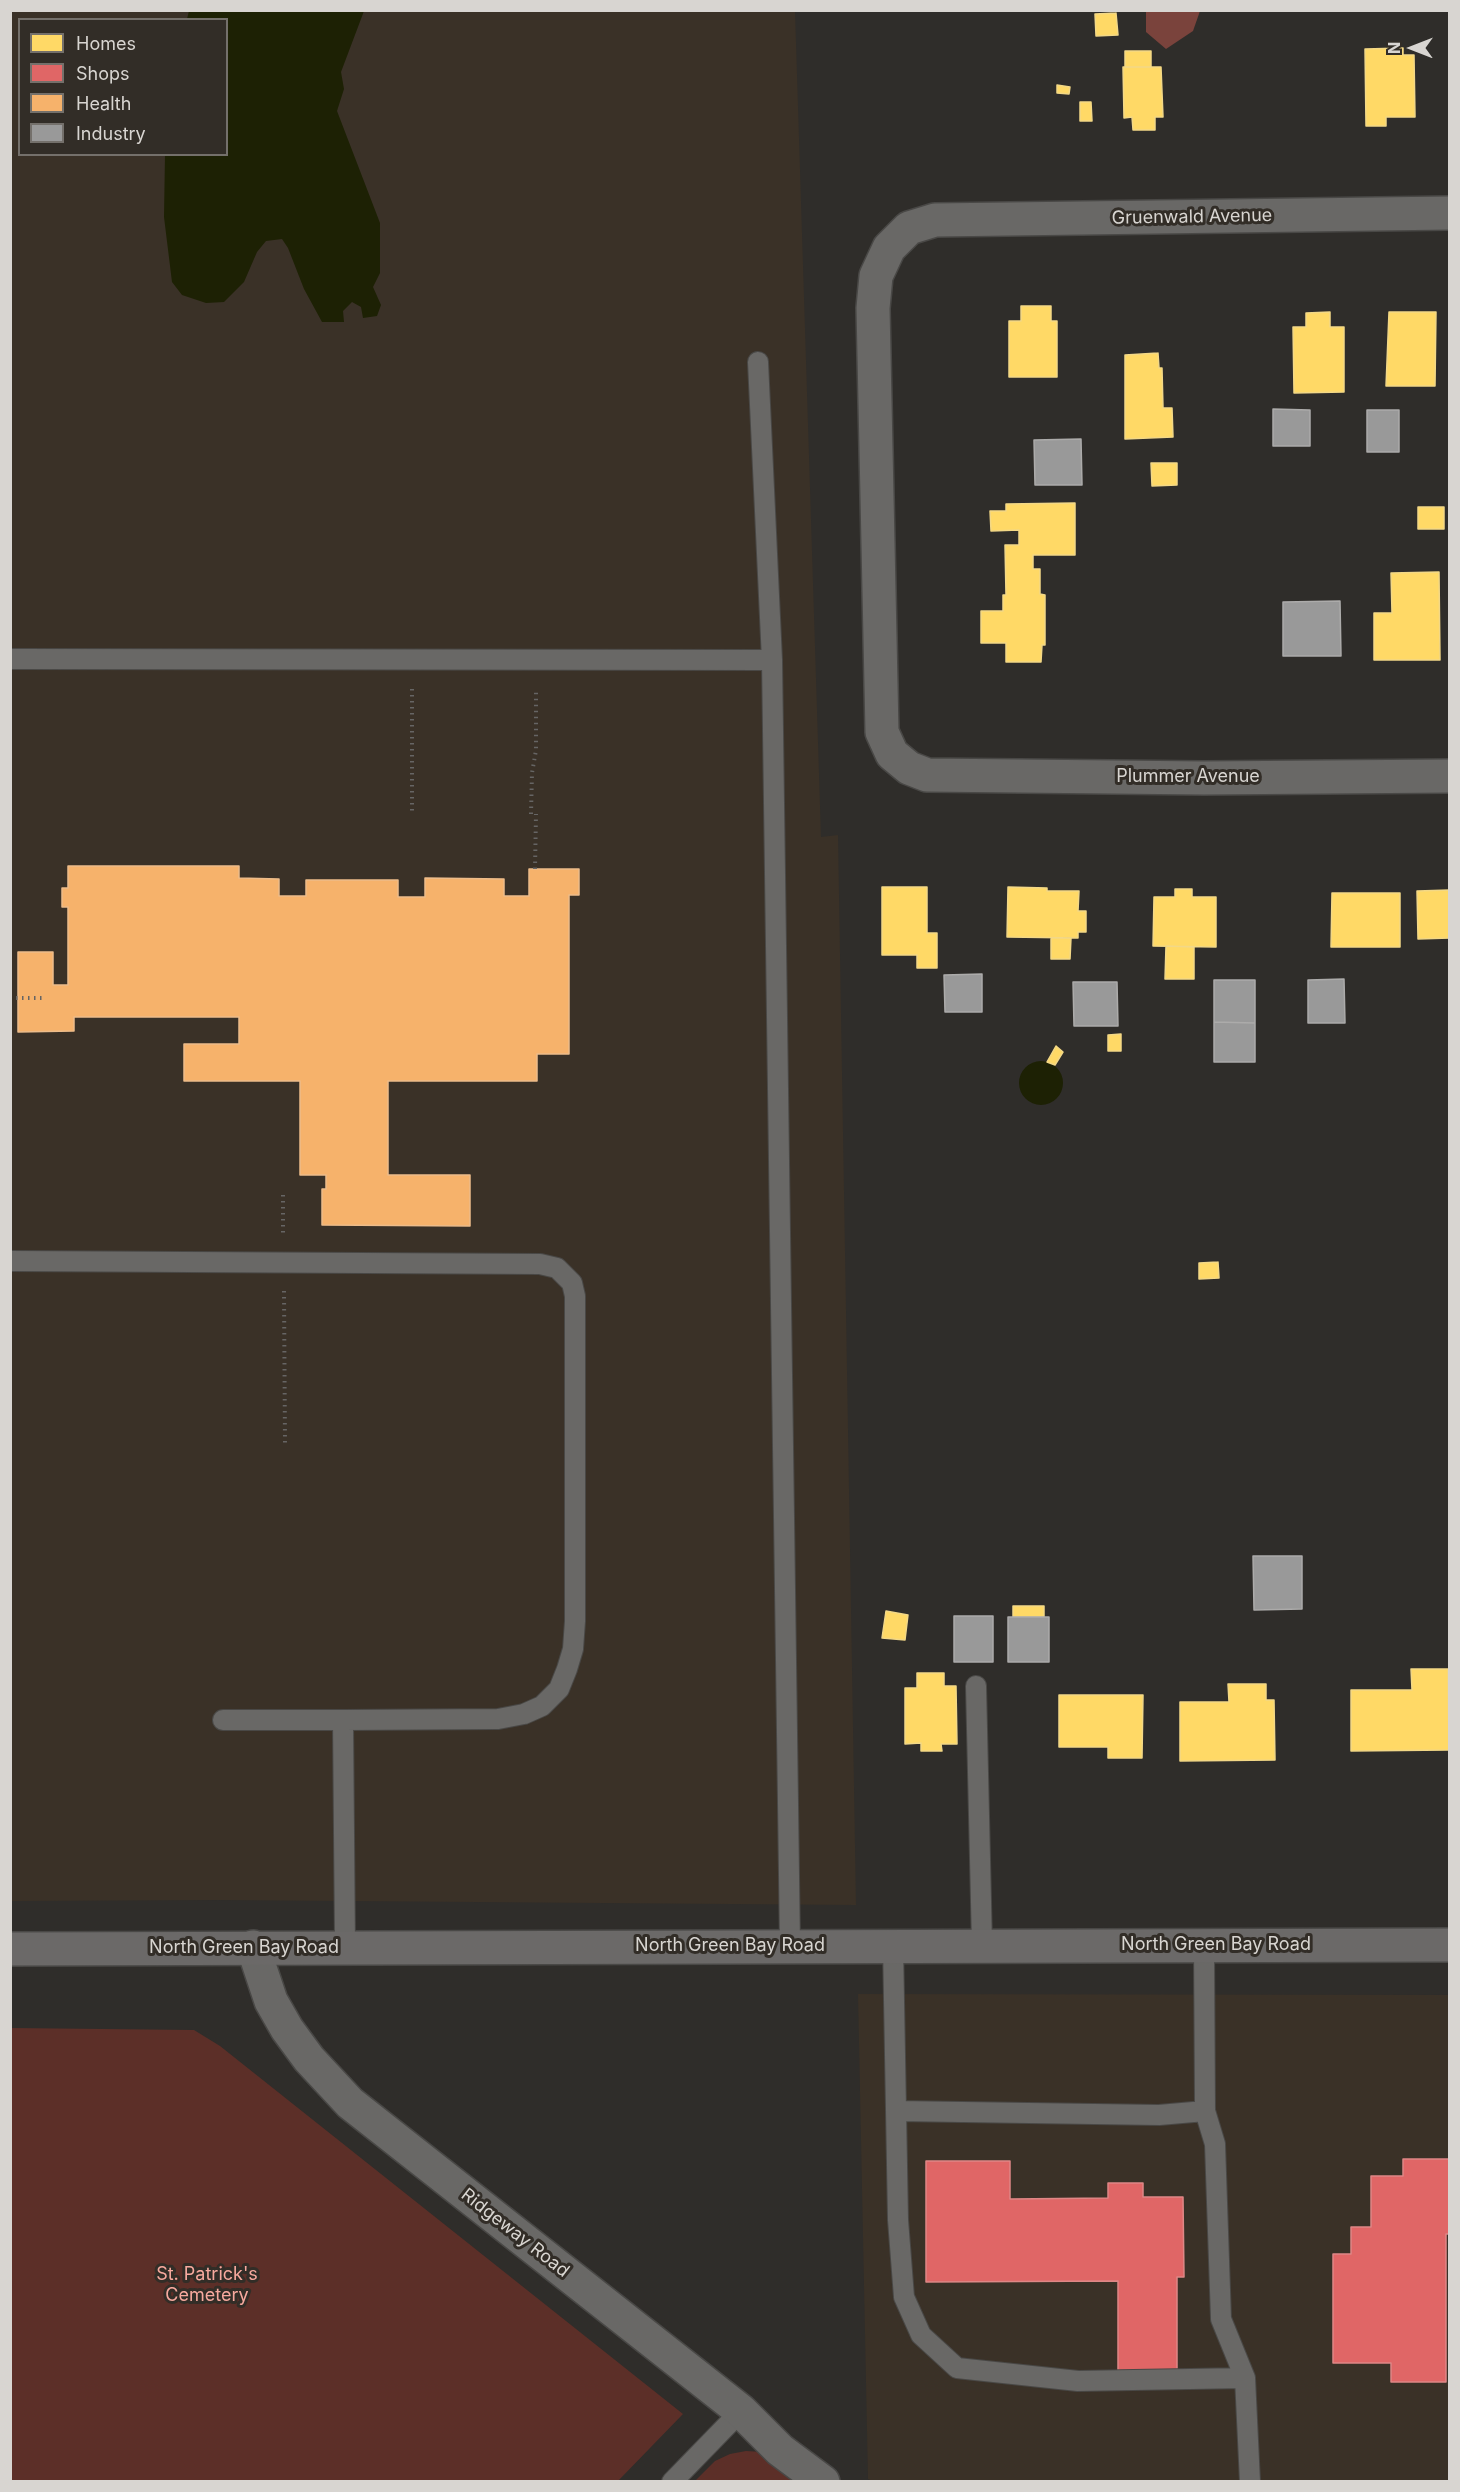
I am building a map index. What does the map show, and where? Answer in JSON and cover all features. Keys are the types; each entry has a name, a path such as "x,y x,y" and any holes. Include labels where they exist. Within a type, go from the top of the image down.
{"main road":[{"name":"North Green Bay Road","path":"10,1949 1449,1945"}],"street":[{"name":"Gruenwald Avenue","path":"927,775 909,768 892,754 882,732 873,308 876,276 889,248 909,228 935,220 1449,213"},
{"name":"Plummer Avenue","path":"927,775 1204,778 1449,776"},
{"name":"Ridgeway Road","path":"253,1947 271,2001 287,2029 309,2059 350,2103 741,2411 780,2450 823,2481"}],"lane":[{"path":"758,362 772,660 790,1946"},
{"path":"10,658 772,660"},
{"path":"10,1261 540,1264 557,1268 572,1283 575,1296 575,1621 573,1649 559,1689 542,1706 524,1714 498,1719 223,1720"},
{"path":"976,1686 982,1945"},
{"path":"343,1720 345,1947"},
{"path":"893,1945 898,2220 904,2297 921,2335 957,2368 1078,2381 1245,2378"},
{"path":"1204,1945 1205,2111 1215,2144 1221,2319 1245,2378 1250,2481"},
{"path":"897,2112 1159,2115 1205,2111"},
{"path":"672,2481 741,2411"}],"path":[{"path":"412,658 412,814"},
{"path":"535,869 532,772 536,750 536,659"},
{"path":"10,998 46,998"},
{"path":"283,1196 285,1443"}],"shaded area":[{"path":"1146,10 1200,11 1193,31 1166,49 1146,32"},
{"path":"10,11 795,11 821,837 838,835 856,1905 218,1900 11,1901"},
{"path":"189,11 364,11 341,72 344,89 337,111 380,223 380,273 373,287 381,305 377,316 363,318 361,307 352,302 343,311 344,322 322,322 304,289 288,248 282,239 266,241 257,252 244,282 224,302 206,303 182,295 172,282 164,217 165,156 228,156 228,18 187,18"},
{"path":"1041,1061 1056,1068 1063,1083 1056,1098 1041,1105 1026,1098 1019,1083 1026,1068"},
{"path":"858,1994 1449,1995 1449,2481 875,2482 868,2479"}],"green space":[{"name":"St. Patrick's Cemetery","path":"11,2028 194,2030 220,2046 683,2414 618,2481 11,2481"},
{"path":"746,2451 763,2452 808,2482 694,2482 715,2461 730,2454"}],"building: Homes":[{"path":"1116,13 1118,35 1096,36 1095,14"},
{"path":"1403,48 1403,55 1414,55 1415,117 1386,117 1386,126 1366,126 1365,49"},
{"path":"1125,51 1151,51 1151,67 1125,67"},
{"path":"1123,67 1161,67 1163,117 1155,117 1155,130 1133,130 1132,117 1124,118"},
{"path":"1057,85 1070,87 1069,94 1057,93"},
{"path":"1080,102 1091,102 1092,121 1080,121"},
{"path":"1021,306 1051,306 1051,321 1057,321 1057,377 1009,377 1009,321 1021,321"},
{"path":"1330,312 1330,327 1344,327 1344,392 1294,393 1293,327 1306,327 1306,313"},
{"path":"1389,312 1436,312 1435,386 1386,386"},
{"path":"1158,353 1159,368 1162,368 1163,408 1172,408 1173,437 1125,439 1125,355"},
{"path":"1151,463 1177,463 1177,485 1152,486"},
{"path":"1075,503 1075,555 1033,555 1033,569 1040,569 1040,594 1045,595 1045,645 1042,645 1041,662 1006,662 1006,643 981,643 981,611 1003,611 1003,595 1006,595 1005,545 1019,545 1019,530 991,531 990,511 1006,511 1006,504"},
{"path":"1418,507 1444,507 1444,529 1418,529"},
{"path":"1439,572 1440,660 1374,660 1374,613 1392,613 1391,573"},
{"path":"882,887 927,887 927,933 937,933 937,968 917,968 917,955 882,955"},
{"path":"1008,887 1079,891 1078,911 1086,911 1086,932 1078,932 1078,938 1007,937"},
{"path":"1175,889 1192,889 1192,897 1216,897 1216,947 1153,946 1154,897 1175,897"},
{"path":"1450,890 1450,938 1418,939 1417,891"},
{"path":"1332,893 1400,893 1400,947 1331,947"},
{"path":"1051,938 1071,938 1070,959 1051,959"},
{"path":"1166,946 1194,947 1194,979 1165,979"},
{"path":"1121,1034 1121,1051 1108,1051 1108,1035"},
{"path":"1056,1046 1063,1052 1055,1065 1047,1062"},
{"path":"1218,1262 1219,1278 1199,1279 1199,1263"},
{"path":"1013,1606 1044,1606 1044,1617 1013,1617"},
{"path":"886,1611 908,1615 905,1640 882,1638"},
{"path":"1411,1669 1448,1669 1449,1750 1351,1751 1351,1690 1412,1690"},
{"path":"917,1673 944,1673 944,1686 956,1686 957,1744 941,1744 942,1751 921,1751 921,1743 905,1744 905,1688 917,1688"},
{"path":"1228,1684 1266,1684 1266,1700 1274,1700 1275,1760 1180,1761 1180,1702 1229,1702"},
{"path":"1059,1695 1143,1695 1142,1758 1108,1758 1108,1747 1059,1747"}],"building: Shops":[{"path":"1403,2159 1450,2159 1450,2234 1446,2234 1446,2382 1391,2382 1391,2363 1333,2363 1333,2254 1351,2254 1351,2227 1371,2227 1371,2176 1403,2176"},
{"path":"926,2161 1010,2161 1010,2199 1108,2198 1108,2183 1143,2183 1143,2197 1183,2197 1184,2277 1177,2277 1177,2372 1118,2372 1118,2281 926,2282"}],"building: Health":[{"path":"68,866 239,866 239,878 279,879 279,896 306,896 306,880 398,880 398,897 425,897 425,878 504,879 504,896 529,896 529,869 579,869 579,895 569,895 569,1054 537,1054 537,1081 388,1081 388,1175 470,1175 470,1226 322,1225 322,1189 326,1189 326,1175 300,1175 300,1081 184,1081 184,1044 239,1044 239,1017 74,1017 74,1031 18,1032 18,952 53,952 53,985 68,985 68,907 62,907 62,888 68,888"}],"building: Industry":[{"path":"1273,409 1310,410 1310,446 1273,446"},
{"path":"1367,410 1399,410 1399,452 1367,452"},
{"path":"1081,439 1082,485 1035,485 1034,440"},
{"path":"1340,601 1341,656 1283,656 1283,602"},
{"path":"982,974 982,1012 945,1012 944,975"},
{"path":"1344,979 1345,1023 1308,1023 1308,980"},
{"path":"1214,980 1255,980 1255,1023 1214,1022"},
{"path":"1073,982 1117,982 1118,1026 1074,1026"},
{"path":"1214,1022 1255,1023 1255,1062 1214,1062"},
{"path":"1253,1556 1302,1556 1302,1609 1254,1610"},
{"path":"954,1616 993,1616 993,1662 954,1662"},
{"path":"1008,1617 1049,1617 1049,1662 1008,1662"}]}
